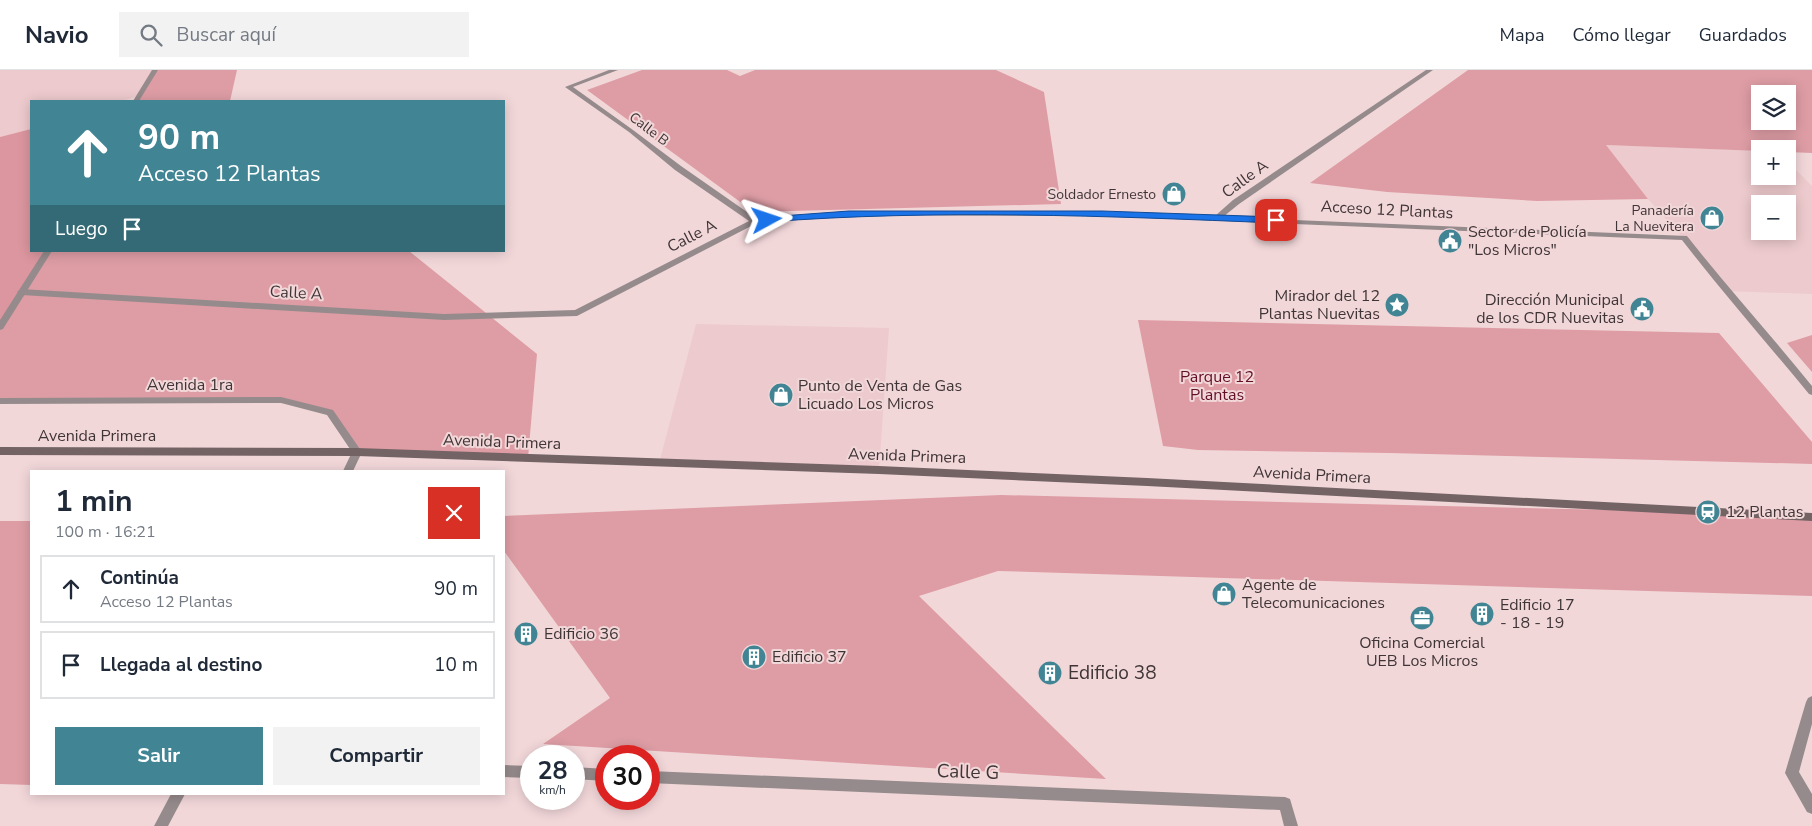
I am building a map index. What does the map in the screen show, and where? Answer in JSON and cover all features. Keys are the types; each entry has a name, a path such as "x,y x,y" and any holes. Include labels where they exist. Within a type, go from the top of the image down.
{"main road":[{"name":"Avenida Primera","path":"0,451 357,452 1051,477 1812,517"}],"street":[{"path":"137,100 154,70"},
{"name":"Calle B","path":"615,70 568,87 632,131 678,168 755,220"},
{"name":"Calle A","path":"21,292 444,316 577,313 755,220 849,213 1102,214 1218,217 1430,70"},
{"name":"Acceso 12 Plantas","path":"1218,217 1684,238 1726,291 1759,327 1812,392"},
{"path":"0,327 47,252"},
{"name":"Avenida 1ra","path":"0,401 281,400 330,412 357,452"},
{"path":"348,470 357,452"},
{"path":"1812,702 1792,774 1812,807"},
{"path":"505,770 520,771"},
{"name":"Calle G","path":"660,777 1285,804 1291,826"},
{"path":"160,826 177,795"}],"shaded area":[{"path":"0,70 155,70 140,95 125,100 30,100 30,129 0,137"},
{"path":"30,129 30,252 47,252 0,327 0,137"},
{"name":"Panadería La Nuevitera","path":"1605,145 1751,151 1751,185 1796,185 1796,170 1812,186 1812,294 1726,291 1715,274 1648,199"},
{"name":"Punto de Venta de Gas Licuado Los Micros","path":"696,324 889,328 879,470 659,463"}],"green space":[{"path":"155,70 237,70 230,100 136,100"},
{"path":"642,70 727,70 740,76 755,70 996,70 1044,92 1061,204 754,212 587,90"},
{"path":"1468,70 1812,70 1812,153 1796,152 1796,140 1751,140 1751,151 1606,145 1648,199 1537,201 1387,192 1310,183"},
{"path":"44,252 410,252 537,354 528,458 357,452 330,412 281,400 0,401 0,327"},
{"name":"Parque 12 Plantas","path":"1138,320 1719,333 1812,442 1812,464 1198,450 1163,446"},
{"path":"1812,335 1812,372 1787,343"},
{"path":"1001,495 1812,515 1812,596 998,571 919,596 1106,779 660,751 660,745 595,745 595,747 585,747 585,745 543,744 610,698 505,552 505,516"},
{"path":"0,521 30,521 30,785 0,784"}],"place":[{"name":"Soldador Ernesto","path":"1174,194"},
{"name":"Panadería La Nuevitera","path":"1712,218"},
{"name":"Sector de Policía \"Los Micros\"","path":"1450,241"},
{"name":"Mirador del 12 Plantas Nuevitas","path":"1397,305"},
{"name":"Dirección Municipal de los CDR Nuevitas","path":"1642,309"},
{"name":"Punto de Venta de Gas Licuado Los Micros","path":"781,395"},
{"name":"12 Plantas","path":"1708,512"},
{"name":"Agente de Telecomunicaciones","path":"1224,594"},
{"name":"Edificio 17 - 18 - 19","path":"1482,614"},
{"name":"Oficina Comercial UEB Los Micros","path":"1422,618"},
{"name":"Edificio 36","path":"526,634"},
{"name":"Edificio 37","path":"754,657"},
{"name":"Edificio 38","path":"1050,673"}],"route":[{"path":"767,220 849,213 1102,214 1276,220"}]}
